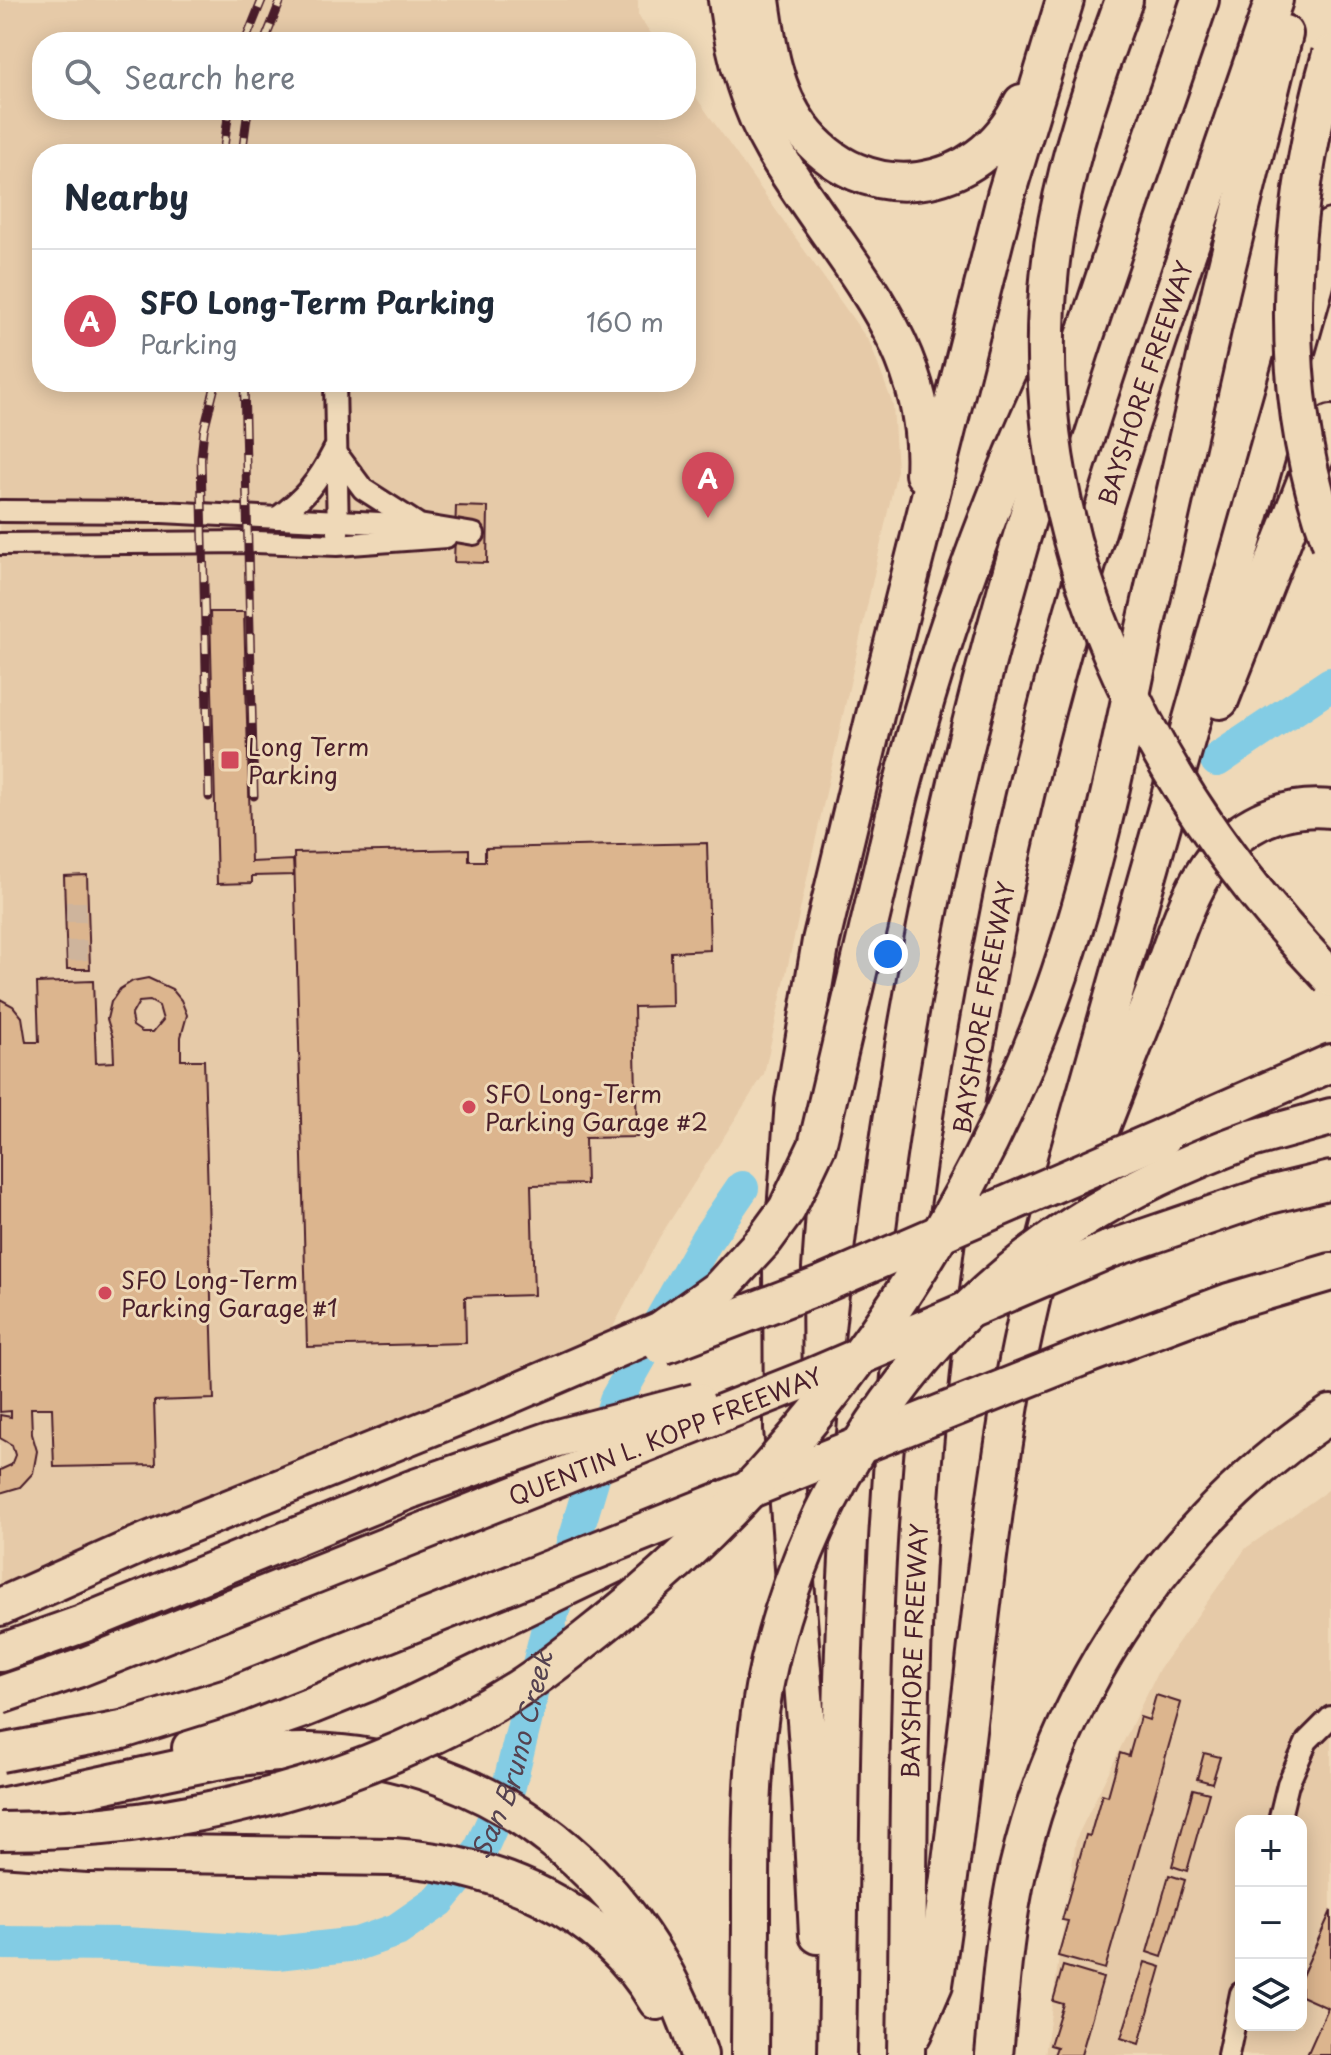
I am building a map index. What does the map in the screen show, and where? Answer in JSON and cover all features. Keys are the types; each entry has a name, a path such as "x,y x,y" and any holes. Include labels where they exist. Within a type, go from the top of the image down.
{"highway":[{"path":"727,0 740,71 762,127 782,162 871,291 903,352 913,382 923,438 924,479 918,529 897,625"},
{"path":"761,0 777,80 785,101 802,129 825,154 851,170 880,180 909,182 957,170 981,156 1001,138 1021,104 1062,0"},
{"path":"827,2055 812,1850 809,1759 783,1428 782,1267 793,1117 806,1021 837,873 1006,195 1062,0"},
{"path":"1124,0 1073,145 1054,241 1047,308 1047,392 1060,493 1074,555 1101,633 1118,672 1179,783 1249,884 1331,978"},
{"path":"837,2055 848,1553 867,1317 897,1091 932,897 995,630 1068,389 1200,0"},
{"name":"BAYSHORE FREEWAY","path":"906,2052 913,1647 921,1487 945,1245 979,1022 1022,811 1080,584 1131,420 1274,0"},
{"path":"2,1815 95,1828 195,1814 305,1785 417,1743 486,1707 558,1660 668,1570 752,1487 846,1375 890,1311 958,1198 1010,1096 1052,995 1092,871 1108,807 1221,290 1293,0"},
{"path":"1331,54 1298,220 1293,285 1293,349 1311,475 1331,543"},
{"path":"0,1607 148,1541 494,1402 661,1330 720,1288 743,1266 772,1229 803,1179 817,1146 917,724 956,605 1034,406 1136,186"},
{"path":"906,2052 934,1984 998,1485 1020,1353 1048,1231 1331,228"},
{"path":"1171,798 1211,721 1311,467 1331,424"},
{"path":"998,1485 1034,1331 1071,1209 1196,889 1208,866 1225,846 1245,830 1292,809 1331,809"},
{"path":"494,1402 746,1315 903,1251 1331,1063"},
{"path":"750,2055 751,1817 755,1751 764,1688 779,1625 797,1570 825,1508 855,1453 888,1402 975,1304 1076,1223 1193,1160 1251,1139 1331,1117"},
{"name":"QUENTIN L. KOPP FREEWAY","path":"0,1695 77,1669 807,1379 1108,1250 1269,1195 1331,1180"},
{"path":"0,1753 122,1730 231,1696 1087,1355 1229,1302 1331,1272"},
{"path":"0,1653 82,1624 412,1489 551,1440 766,1384 807,1379"},
{"path":"2,1815 300,1710 432,1653 612,1564 954,1408"},
{"path":"994,2055 1004,1956 1018,1868 1042,1788 1081,1695 1132,1610 1196,1529 1237,1488 1331,1414"},
{"path":"2,1815 188,1767 270,1754 308,1752 351,1755 431,1772 468,1786 538,1828 607,1891 657,1960 685,2016 699,2055"},
{"path":"0,1847 89,1853 433,1860 496,1876 546,1897 578,1917 628,1962 651,1992 687,2055"}],"street":[{"path":"335,392 337,545"},
{"path":"277,518 303,498 321,477 334,450"},
{"path":"334,450 363,489 419,525"},
{"path":"0,511 136,510 419,525 474,534 337,545 255,542 0,544"},
{"path":"1280,1815 1288,1784 1307,1741 1331,1717"},
{"path":"1228,2055 1235,2022"}],"shaded area":[{"path":"0,0 638,0 638,15 650,32 32,32 32,120 696,120 696,97 870,343 893,405 897,470 764,1074 659,1238 606,1341 0,1587"},
{"path":"1331,1488 1331,2055 1045,2055 1076,1839 1159,1669 1246,1548"}],"building":[{"path":"456,506 488,507 487,563 454,562"},
{"name":"Long Term Parking","path":"210,612 244,612 251,862 293,860 294,875 252,876 252,883 217,884"},
{"name":"SFO Long-Term Parking Garage #2","path":"707,843 710,950 671,952 672,1006 634,1007 637,1137 585,1138 586,1184 531,1185 534,1295 465,1297 466,1343 307,1347 294,853 469,849 469,861 485,861 485,848"},
{"path":"87,875 90,969 67,969 64,876"},
{"name":"SFO Long-Term Parking Garage #1","path":"148,978 172,989 187,1015 181,1037 181,1060 204,1060 214,1399 154,1401 156,1465 54,1467 52,1408 31,1408 32,1434 37,1451 33,1473 20,1487 0,1493 0,1470 11,1465 15,1455 12,1445 0,1438 0,1415 11,1417 11,1411 0,1412 0,999 13,1006 22,1017 26,1042 39,1042 37,983 93,981 96,1063 114,1062 113,1038 107,1019 111,1002 120,989 133,981","holes":["150,1001 159,1006 163,1020 153,1032 142,1032 133,1026 131,1016 139,1002"]},
{"path":"1156,1695 1181,1703 1105,1969 1058,1956 1068,1921 1062,1920 1086,1835 1090,1836 1102,1794 1108,1796 1120,1753 1129,1756 1140,1717 1149,1720"},
{"path":"1204,1753 1220,1757 1212,1783 1197,1779"},
{"path":"1193,1789 1209,1793 1187,1871 1172,1866"},
{"path":"1169,1875 1185,1880 1162,1957 1147,1952"},
{"path":"1331,1911 1331,2055 1307,2055 1328,2008 1307,1999 1307,1965"},
{"path":"1145,1962 1161,1967 1139,2044 1121,2038"},
{"path":"1063,1966 1103,1978 1081,2055 1054,2055 1057,2047 1050,2045 1063,2004 1053,2001"}],"waterway":[{"name":"San Bruno Creek","path":"1217,760 1331,684"},
{"name":"San Bruno Creek","path":"0,1943 124,1944 277,1953 357,1944 397,1930 439,1901 479,1853 509,1786 549,1624 616,1400 707,1239 742,1188"}],"tunnel":[{"path":"66,912 89,912"},
{"path":"67,951 90,950"}],"railway":[{"path":"249,32 262,0"},
{"path":"268,32 281,0"},
{"path":"224,144 228,120"},
{"path":"243,144 247,120"},
{"path":"209,797 201,458 214,392"},
{"path":"244,392 254,796"}],"place":[{"name":"SFO Long-Term Parking","path":"708,518"},
{"name":"Long Term Parking","path":"230,760"},
{"name":"SFO Long-Term Parking Garage #2","path":"469,1107"},
{"name":"SFO Long-Term Parking Garage #1","path":"105,1293"}]}
